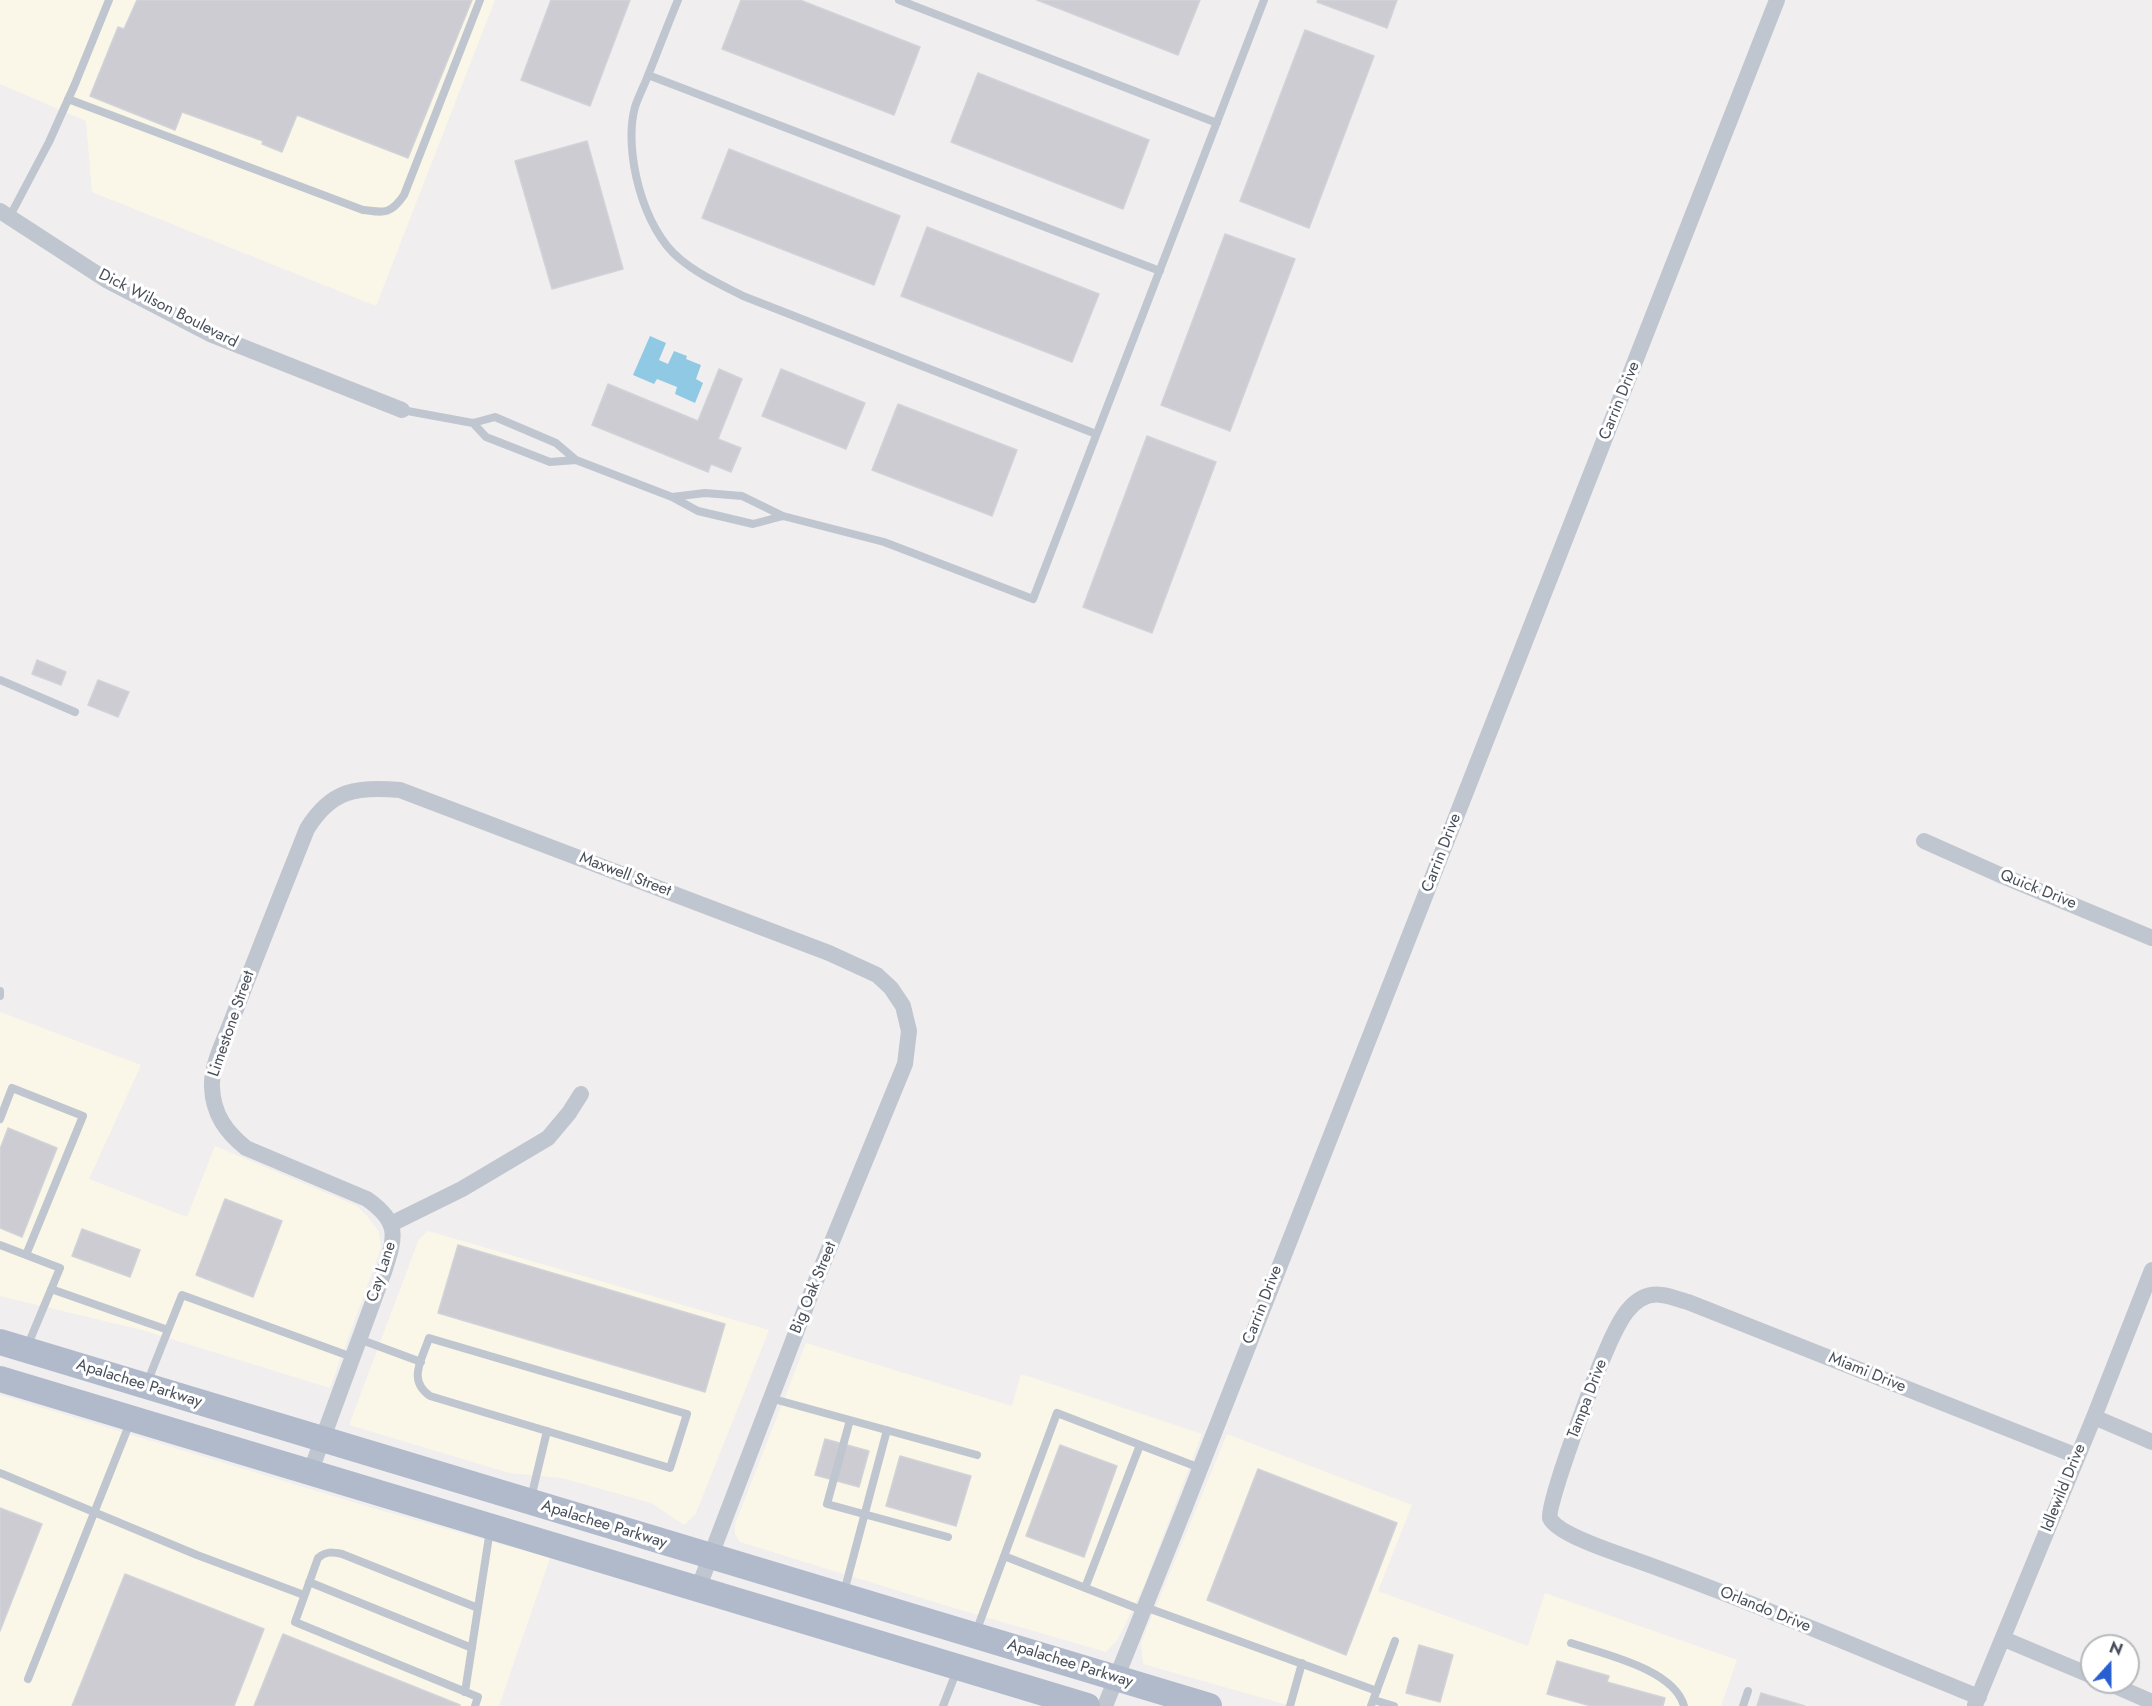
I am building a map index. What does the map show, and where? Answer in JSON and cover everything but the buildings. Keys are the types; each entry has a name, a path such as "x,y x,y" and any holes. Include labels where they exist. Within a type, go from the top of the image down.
{"main road":[{"name":"Apalachee Parkway","path":"0,1342 1209,1706"},
{"name":"Apalachee Parkway","path":"0,1379 1087,1706"}],"street":[{"name":"Carrin Drive","path":"1105,1706 1777,0"},
{"name":"Dick Wilson Boulevard","path":"3,211 108,281 210,334 402,410"},
{"name":"Maxwell Street","path":"352,791 376,788 400,790 417,795 829,953 877,975 891,988"},
{"name":"Limestone Street","path":"352,791 332,799 317,812 307,829 214,1068 213,1103 219,1120 246,1148 367,1199 378,1207 391,1224"},
{"name":"Quick Drive","path":"1924,841 2152,938"},
{"name":"Big Oak Street","path":"698,1589 815,1283 904,1064 909,1030 903,1006 891,988"},
{"name":"Cay Lane","path":"310,1473 394,1239 391,1224 462,1189 548,1138 569,1113 581,1094"},
{"name":"Idlewild Drive","path":"1977,1702 2152,1270"},
{"name":"Miami Drive","path":"1655,1294 1663,1294 1688,1302 2077,1456"},
{"name":"Tampa Drive","path":"1552,1521 1549,1515 1551,1503 1605,1352 1629,1308 1641,1299 1655,1294"},
{"path":"2094,1417 2152,1443"},
{"name":"Orlando Drive","path":"1552,1521 1566,1533 1765,1610 1977,1702"},
{"path":"2004,1639 2080,1671"},
{"path":"2134,1694 2152,1702"}],"lane":[{"path":"3,211 49,142 109,0"},
{"path":"68,99 363,210 384,213 396,207 404,195 480,0"},
{"path":"678,0 635,107 630,140 635,170 646,209 663,240 678,258 704,276 743,296 1096,434"},
{"path":"899,0 1217,123"},
{"path":"672,497 705,493 742,496 783,516 884,542 1033,599 1264,0"},
{"path":"648,75 1160,271"},
{"path":"402,410 473,423 495,417 556,443 576,460 672,497 698,511 753,524 783,516"},
{"path":"473,423 486,437 550,462 576,460"},
{"path":"0,680 75,712"},
{"path":"0,991 0,996"},
{"path":"0,1119 12,1088 83,1116 26,1255"},
{"path":"0,1245 60,1268 26,1350"},
{"path":"51,1289 168,1330"},
{"path":"146,1386 182,1295 352,1357"},
{"path":"429,1338 687,1414 670,1468 547,1431 430,1396 420,1389 416,1378 429,1338"},
{"path":"359,1339 421,1362"},
{"path":"770,1398 976,1455"},
{"path":"974,1635 1057,1413 1200,1468"},
{"path":"28,1679 132,1419"},
{"path":"850,1420 827,1504 948,1537"},
{"path":"843,1596 887,1430"},
{"path":"530,1502 547,1431"},
{"path":"1085,1588 1140,1445"},
{"path":"0,1473 197,1555 304,1595"},
{"path":"465,1692 491,1527"},
{"path":"475,1706 478,1697 294,1622 318,1558 324,1553 332,1552 478,1608"},
{"path":"1004,1556 1085,1588 1377,1691"},
{"path":"309,1582 472,1648"},
{"path":"1394,1706 1372,1703 1395,1641"},
{"path":"1571,1643 1638,1666 1668,1683 1678,1694 1684,1706"},
{"path":"1290,1706 1302,1663"},
{"path":"944,1706 958,1667"},
{"path":"1743,1706 1748,1691"}],"shaded area":[{"path":"0,0 495,0 376,306 92,192 86,121 0,84"},
{"path":"0,1012 141,1065 89,1179 187,1217 215,1146 357,1206 368,1217 379,1232 381,1248 330,1388 142,1330 0,1296"},
{"path":"428,1231 769,1330 696,1513 684,1525 651,1503 562,1478 509,1473 349,1425 419,1239"},
{"path":"806,1343 1012,1406 1021,1374 1202,1434 1144,1586 1118,1639 1106,1652 740,1542 735,1534 735,1524"},
{"path":"0,1395 376,1509 550,1558 499,1706 0,1706"},
{"path":"1227,1434 1412,1505 1378,1591 1528,1646 1545,1593 1737,1660 1721,1706 1291,1706 1143,1664 1141,1643"}],"water":[{"path":"650,336 666,343 659,360 668,364 674,351 701,365 696,379 703,383 695,403 675,394 677,387 657,379 654,384 633,375"}]}
